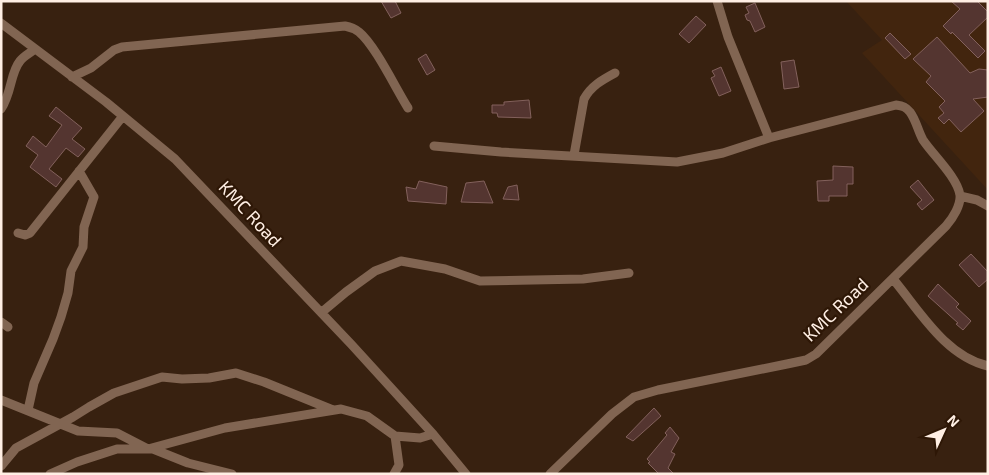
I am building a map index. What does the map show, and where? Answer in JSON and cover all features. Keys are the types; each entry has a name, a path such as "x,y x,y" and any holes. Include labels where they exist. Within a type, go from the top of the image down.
{"street":[{"path":"717,1 731,45 769,138"},
{"name":"KMC Road","path":"1,23 123,116 194,177 244,233 322,312 433,434 466,474"},
{"path":"72,77 91,68 114,50 122,47 345,26 351,27 362,36 374,51 408,108"},
{"path":"1,109 8,97 16,66 20,60 35,49"},
{"path":"574,155 584,99 594,85 615,73"},
{"path":"434,146 501,152 677,162 723,153 769,138 896,105 904,106 910,112 924,142 954,182 960,196 977,200 988,206"},
{"path":"18,232 25,235 30,233 123,116"},
{"path":"28,410 34,383 53,339 68,293 71,271 83,247 84,227 94,198 79,171"},
{"name":"KMC Road","path":"550,474 612,414 634,396 806,360 816,354 946,226 956,211 960,196"},
{"path":"322,312 375,271 401,261 445,269 480,281 583,279 629,273"},
{"path":"893,278 936,332 969,360 988,366"},
{"path":"1,466 16,448 50,428 114,393 162,377 182,379 209,378 236,373 264,382 333,410"},
{"path":"1,400 78,431 117,433 148,449 225,428 341,409 367,416 395,436 420,438 433,434"},
{"path":"394,474 399,465 395,436"},
{"path":"50,474 117,449 153,449 188,463 232,474"},
{"name":"KMC Road","path":"449,455 458,474"}],"shaded area":[{"path":"846,1 988,1 988,190 862,53 882,40"}],"building":[{"path":"381,1 395,1 401,13 391,18"},
{"path":"951,1 977,1 988,12 988,17 969,35 985,51 978,58 952,32 951,34 943,26 960,9"},
{"path":"755,3 765,27 755,32 745,15 749,13 746,7"},
{"path":"696,16 706,25 689,43 679,34"},
{"path":"890,33 911,54 905,59 885,38"},
{"path":"937,37 970,73 979,69 988,70 988,97 973,99 984,111 961,132 949,119 944,124 938,118 944,113 939,107 945,101 926,82 931,76 913,59"},
{"path":"426,54 435,70 427,75 418,59"},
{"path":"794,60 799,87 784,89 781,62"},
{"path":"721,67 731,91 719,96 711,78 715,76 712,71"},
{"path":"529,100 531,118 498,117 497,113 492,113 492,105 504,105 504,102"},
{"path":"56,107 82,128 72,139 85,149 78,157 66,148 49,169 62,179 56,187 30,167 38,155 26,146 33,136 46,147 62,125 49,116"},
{"path":"833,166 853,167 853,184 847,184 847,196 829,196 829,201 818,201 817,181 833,180"},
{"path":"918,180 934,200 922,210 917,204 922,200 910,187"},
{"path":"419,181 447,187 446,204 408,201 406,187 416,189"},
{"path":"484,181 493,203 461,202 466,183"},
{"path":"517,185 519,200 503,199 508,187"},
{"path":"971,254 988,272 988,279 979,287 959,265"},
{"path":"938,284 959,304 956,307 971,321 963,330 956,324 958,323 928,296"},
{"path":"654,408 661,416 633,441 626,437"},
{"path":"670,427 679,438 671,452 675,454 668,468 674,474 659,474 648,463 650,462 647,459 667,435 665,433"}]}
